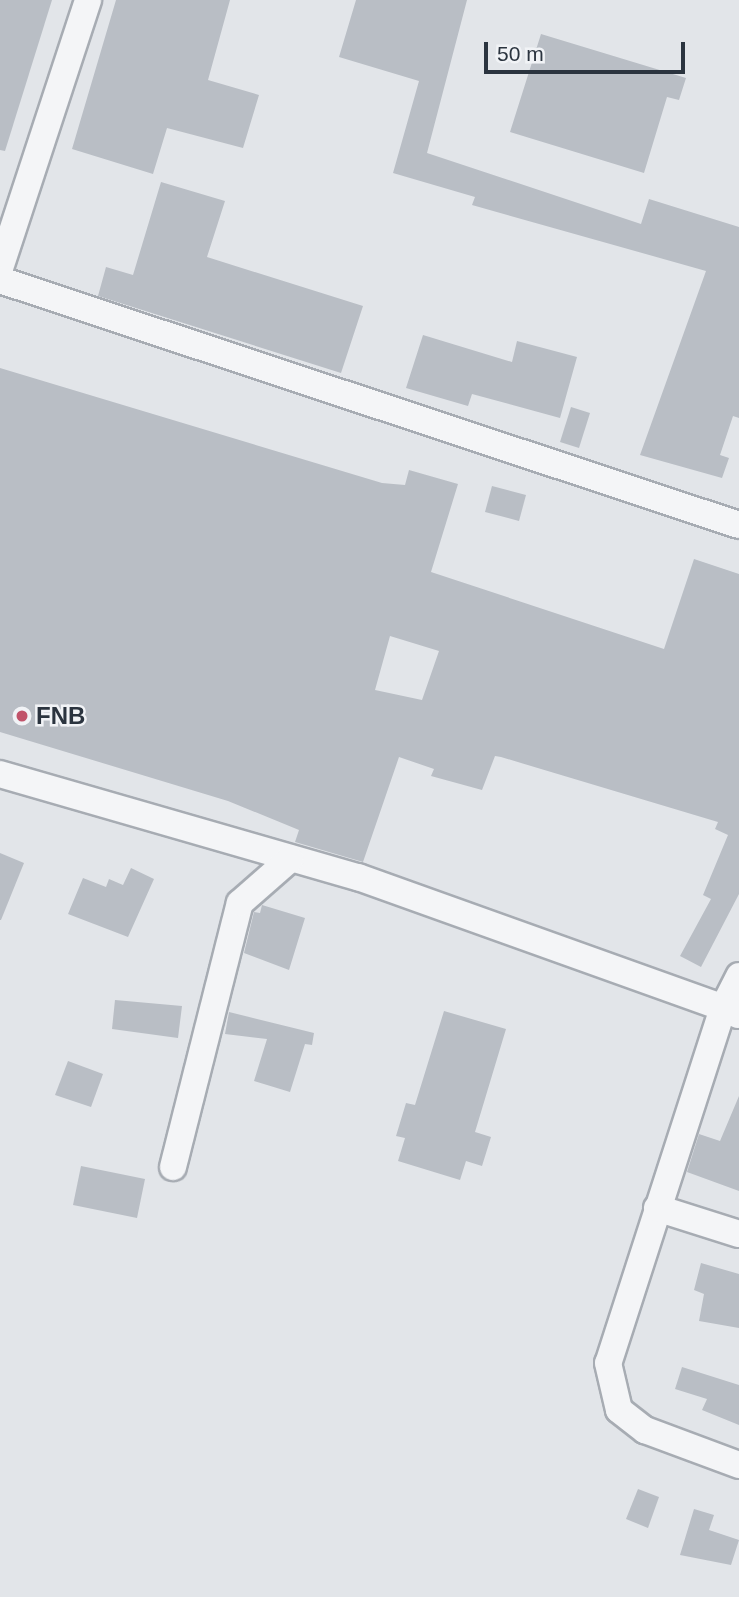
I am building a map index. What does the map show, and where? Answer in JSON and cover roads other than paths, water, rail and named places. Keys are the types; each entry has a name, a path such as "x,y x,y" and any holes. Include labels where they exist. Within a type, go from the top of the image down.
{"street":[{"path":"0,268 88,0"},
{"path":"0,279 739,525"},
{"path":"0,774 358,877 731,1012"},
{"path":"173,1167 240,903 289,859"},
{"path":"739,976 731,1012 657,1208 608,1363 609,1388 619,1410 645,1430 739,1465"},
{"path":"657,1208 739,1234"}],"place":[{"name":"FNB","path":"22,716"}]}
